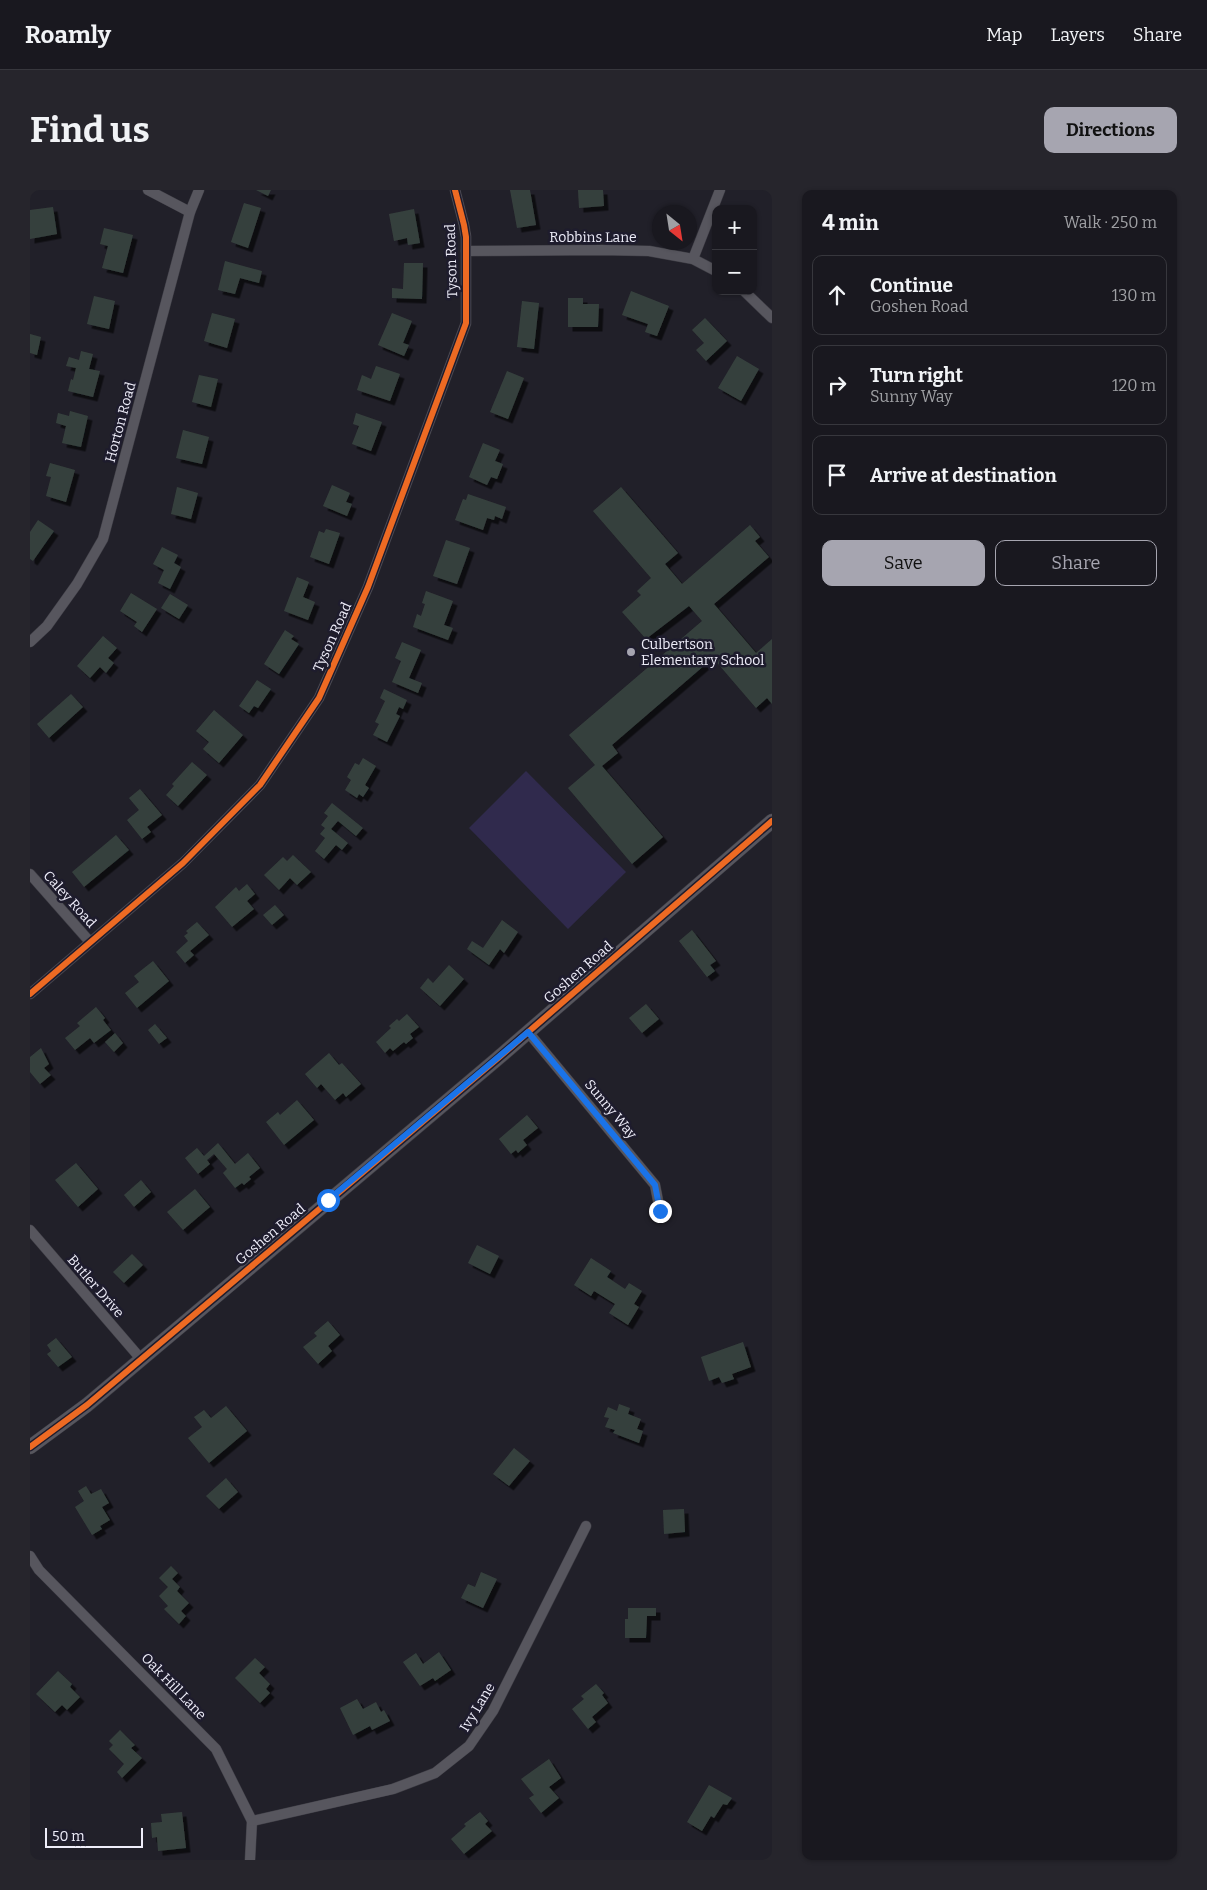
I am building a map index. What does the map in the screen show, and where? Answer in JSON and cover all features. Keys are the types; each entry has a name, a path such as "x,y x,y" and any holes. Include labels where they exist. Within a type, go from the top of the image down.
{"street":[{"path":"148,190 190,212"},
{"name":"Horton Road","path":"30,642 47,626 77,584 103,539 190,212 199,190"},
{"name":"Tyson Road","path":"30,994 183,863 260,785 319,698 368,587 466,323 464,224 455,190"},
{"path":"693,259 720,190"},
{"name":"Robbins Lane","path":"466,251 601,250 650,252 693,259 712,269"},
{"path":"748,295 772,318"},
{"name":"Goshen Road","path":"30,1447 87,1405 528,1032 772,821"},
{"name":"Caley Road","path":"30,874 90,942"},
{"name":"Sunny Way","path":"528,1032 655,1185 660,1211"},
{"name":"Butler Drive","path":"30,1230 141,1359"},
{"name":"Ivy Lane","path":"252,1821 393,1789 435,1773 470,1746 495,1708 586,1526"},
{"name":"Oak Hill Lane","path":"30,1556 39,1570 216,1749 252,1821 250,1860"}],"shaded area":[{"path":"526,771 626,872 568,929 469,828"}],"building":[{"path":"256,190 271,190 268,196"},
{"path":"510,190 530,190 536,225 517,228"},
{"path":"578,190 603,190 604,206 579,208"},
{"path":"244,203 261,208 248,248 231,242"},
{"path":"53,207 57,234 30,239 30,210"},
{"path":"414,209 420,243 408,245 407,238 394,241 389,214"},
{"path":"104,228 133,235 123,273 102,268 108,246 100,244"},
{"path":"225,261 262,271 259,283 240,278 235,294 218,290"},
{"path":"404,263 423,263 422,299 392,298 392,288 403,289"},
{"path":"631,291 669,306 657,336 645,332 648,324 622,315"},
{"path":"94,296 115,301 109,329 87,324"},
{"path":"568,298 583,298 583,304 599,304 598,327 568,327"},
{"path":"522,301 539,303 534,349 517,347"},
{"path":"212,313 235,319 227,348 204,341"},
{"path":"392,313 412,321 403,343 409,345 404,356 378,345"},
{"path":"705,318 727,341 706,361 696,350 704,343 692,330"},
{"path":"30,334 41,337 37,355 30,353"},
{"path":"81,351 93,354 89,369 100,371 93,397 68,391 76,368 66,366 69,357 79,360"},
{"path":"737,356 759,369 741,401 718,388"},
{"path":"376,366 400,374 390,401 357,390 362,375 371,379"},
{"path":"507,371 524,378 508,419 490,412"},
{"path":"199,375 218,379 211,407 192,402"},
{"path":"70,411 88,416 81,447 62,443 66,426 56,423 58,413 69,416"},
{"path":"356,413 382,422 371,451 352,444 359,426 353,424"},
{"path":"183,430 209,437 202,464 176,458"},
{"path":"483,443 500,450 495,461 503,464 497,479 491,477 487,485 469,477"},
{"path":"50,463 75,470 66,502 46,496 51,477 46,476"},
{"path":"332,485 350,493 346,502 352,504 347,516 323,506"},
{"path":"177,487 198,493 191,519 171,514"},
{"path":"621,487 678,553 665,564 682,584 750,525 760,537 755,541 769,557 714,604 756,653 772,639 772,704 767,698 756,708 713,658 612,745 618,753 602,766 663,837 632,864 568,788 595,765 569,735 702,621 689,606 646,639 622,612 641,595 637,591 651,578 593,511"},
{"path":"468,494 506,507 502,519 495,516 494,520 487,518 483,530 455,520 463,499 466,500"},
{"path":"38,520 54,531 33,561 30,559 30,532"},
{"path":"326,529 340,533 329,564 310,557 319,531 324,533"},
{"path":"446,540 470,548 457,584 433,576"},
{"path":"162,547 178,555 174,563 181,567 170,589 158,583 164,570 153,564"},
{"path":"297,577 309,582 303,597 315,602 308,620 284,611"},
{"path":"426,591 453,601 444,625 453,628 448,640 413,627 417,614 421,616 425,604 422,603"},
{"path":"131,593 157,609 142,632 134,626 137,622 120,611"},
{"path":"170,594 188,605 179,619 161,608"},
{"path":"285,630 294,636 291,639 299,644 279,674 264,664"},
{"path":"103,636 117,648 108,658 114,663 106,673 100,667 90,678 77,666"},
{"path":"402,642 421,650 409,678 422,683 418,693 392,682 401,661 395,658"},
{"path":"257,680 271,689 258,708 254,706 249,713 239,706"},
{"path":"384,689 407,700 403,709 399,707 396,714 400,716 387,742 373,735 379,724 375,722 385,701 380,698"},
{"path":"71,694 83,707 49,738 37,724"},
{"path":"214,710 243,735 219,763 203,749 209,742 196,731"},
{"path":"363,758 376,766 365,785 369,788 363,797 359,794 357,798 345,790 351,780 347,777 355,763 359,765"},
{"path":"192,762 207,775 178,806 166,795 174,786 172,784"},
{"path":"140,789 162,815 147,827 151,832 142,839 127,820 139,810 129,798"},
{"path":"332,803 363,828 356,836 338,821 331,829 348,843 342,850 336,845 324,859 315,851 325,838 320,834 325,828 321,825 328,816 324,813"},
{"path":"116,835 129,850 84,887 72,872"},
{"path":"293,855 311,872 297,885 290,878 279,890 264,875 283,857 287,861"},
{"path":"247,884 255,894 247,901 254,909 232,927 215,907 236,887 239,891"},
{"path":"275,905 284,915 272,925 263,915"},
{"path":"502,920 518,932 504,953 500,949 489,965 467,949 472,941 483,948"},
{"path":"197,922 209,935 190,951 194,955 185,963 176,952 188,941 184,936 188,933 186,931"},
{"path":"692,930 716,961 710,965 715,971 707,977 679,941"},
{"path":"153,961 169,981 137,1008 125,993 139,982 134,976"},
{"path":"449,965 464,979 440,1006 420,988 428,978 433,983"},
{"path":"646,1004 659,1019 642,1033 629,1018"},
{"path":"96,1007 105,1018 103,1020 111,1030 94,1043 90,1038 75,1050 65,1038 80,1026 77,1023"},
{"path":"407,1014 419,1027 410,1034 413,1038 406,1044 404,1042 393,1051 390,1048 385,1053 376,1042 391,1028 389,1026"},
{"path":"155,1024 167,1038 159,1044 148,1030"},
{"path":"115,1033 123,1043 114,1052 105,1042"},
{"path":"41,1048 49,1064 44,1068 51,1075 40,1084 30,1072 30,1057"},
{"path":"329,1053 339,1065 342,1063 361,1084 346,1097 343,1093 335,1100 321,1084 317,1088 305,1074"},
{"path":"297,1100 314,1120 284,1145 266,1122 278,1112 280,1115"},
{"path":"527,1115 538,1128 523,1140 527,1145 518,1153 516,1150 511,1154 499,1139"},
{"path":"218,1143 235,1164 248,1153 260,1168 249,1177 251,1179 244,1185 242,1183 235,1188 223,1173 227,1169 214,1154 207,1160 210,1164 198,1174 185,1158 197,1148 204,1156"},
{"path":"76,1163 98,1189 78,1207 55,1180"},
{"path":"141,1180 151,1192 134,1207 124,1195"},
{"path":"195,1189 210,1207 183,1230 167,1212"},
{"path":"477,1245 499,1256 490,1274 468,1263"},
{"path":"132,1254 143,1265 124,1283 113,1272"},
{"path":"591,1258 611,1271 607,1277 625,1289 629,1283 642,1291 634,1304 639,1307 628,1325 609,1313 615,1304 594,1291 591,1296 574,1285"},
{"path":"328,1321 340,1335 328,1346 332,1351 318,1364 303,1347 317,1336 314,1333"},
{"path":"56,1338 72,1357 58,1367 47,1354 51,1351 47,1345"},
{"path":"743,1342 751,1367 732,1374 734,1379 722,1383 719,1377 709,1381 701,1357"},
{"path":"619,1404 630,1408 628,1414 641,1419 637,1429 643,1431 639,1443 613,1433 615,1430 605,1427 609,1418 604,1417 608,1407 617,1411"},
{"path":"226,1406 247,1431 209,1463 188,1438 202,1427 194,1417 204,1410 211,1418"},
{"path":"514,1448 530,1461 509,1486 493,1474"},
{"path":"226,1478 238,1492 219,1509 206,1496"},
{"path":"86,1486 91,1494 101,1489 109,1503 102,1507 110,1520 100,1526 102,1529 92,1535 75,1507 84,1501 78,1491"},
{"path":"684,1509 685,1532 664,1534 663,1510"},
{"path":"171,1566 178,1573 172,1579 180,1587 177,1591 189,1603 181,1611 186,1616 179,1624 164,1609 168,1606 159,1596 168,1587 159,1578"},
{"path":"481,1572 497,1579 483,1608 461,1598 468,1584 475,1587"},
{"path":"628,1608 656,1608 656,1616 647,1616 646,1638 625,1638 625,1619 628,1619"},
{"path":"439,1652 451,1670 435,1681 433,1678 420,1686 403,1662 416,1653 423,1664"},
{"path":"255,1658 265,1667 259,1673 270,1684 266,1689 270,1693 260,1703 235,1678"},
{"path":"58,1671 72,1684 70,1687 80,1697 67,1710 62,1705 55,1712 36,1694"},
{"path":"596,1684 604,1693 602,1695 608,1703 592,1717 596,1722 588,1729 572,1709 584,1699 581,1696"},
{"path":"357,1699 363,1709 376,1702 381,1712 384,1710 390,1721 372,1730 370,1726 353,1735 340,1708"},
{"path":"120,1730 135,1745 131,1748 142,1758 122,1778 117,1772 124,1764 109,1749 113,1745 109,1741"},
{"path":"549,1759 561,1778 549,1787 559,1798 541,1813 529,1798 534,1795 521,1779"},
{"path":"709,1785 732,1798 727,1805 723,1804 714,1818 711,1816 702,1831 687,1822"},
{"path":"182,1812 186,1848 158,1851 157,1837 152,1838 151,1823 162,1822 161,1814"},
{"path":"480,1812 488,1821 485,1824 492,1831 464,1854 451,1839 466,1826 464,1824"}],"cycle path":[{"path":"30,994 183,863 260,785 319,698 368,587 466,323 466,237 455,190"},
{"path":"30,1447 87,1405 272,1249 497,1059 772,821"}],"place":[{"name":"Culbertson Elementary School","path":"631,652"}],"route":[{"path":"328,1200 528,1032 655,1185 660,1211"}]}
